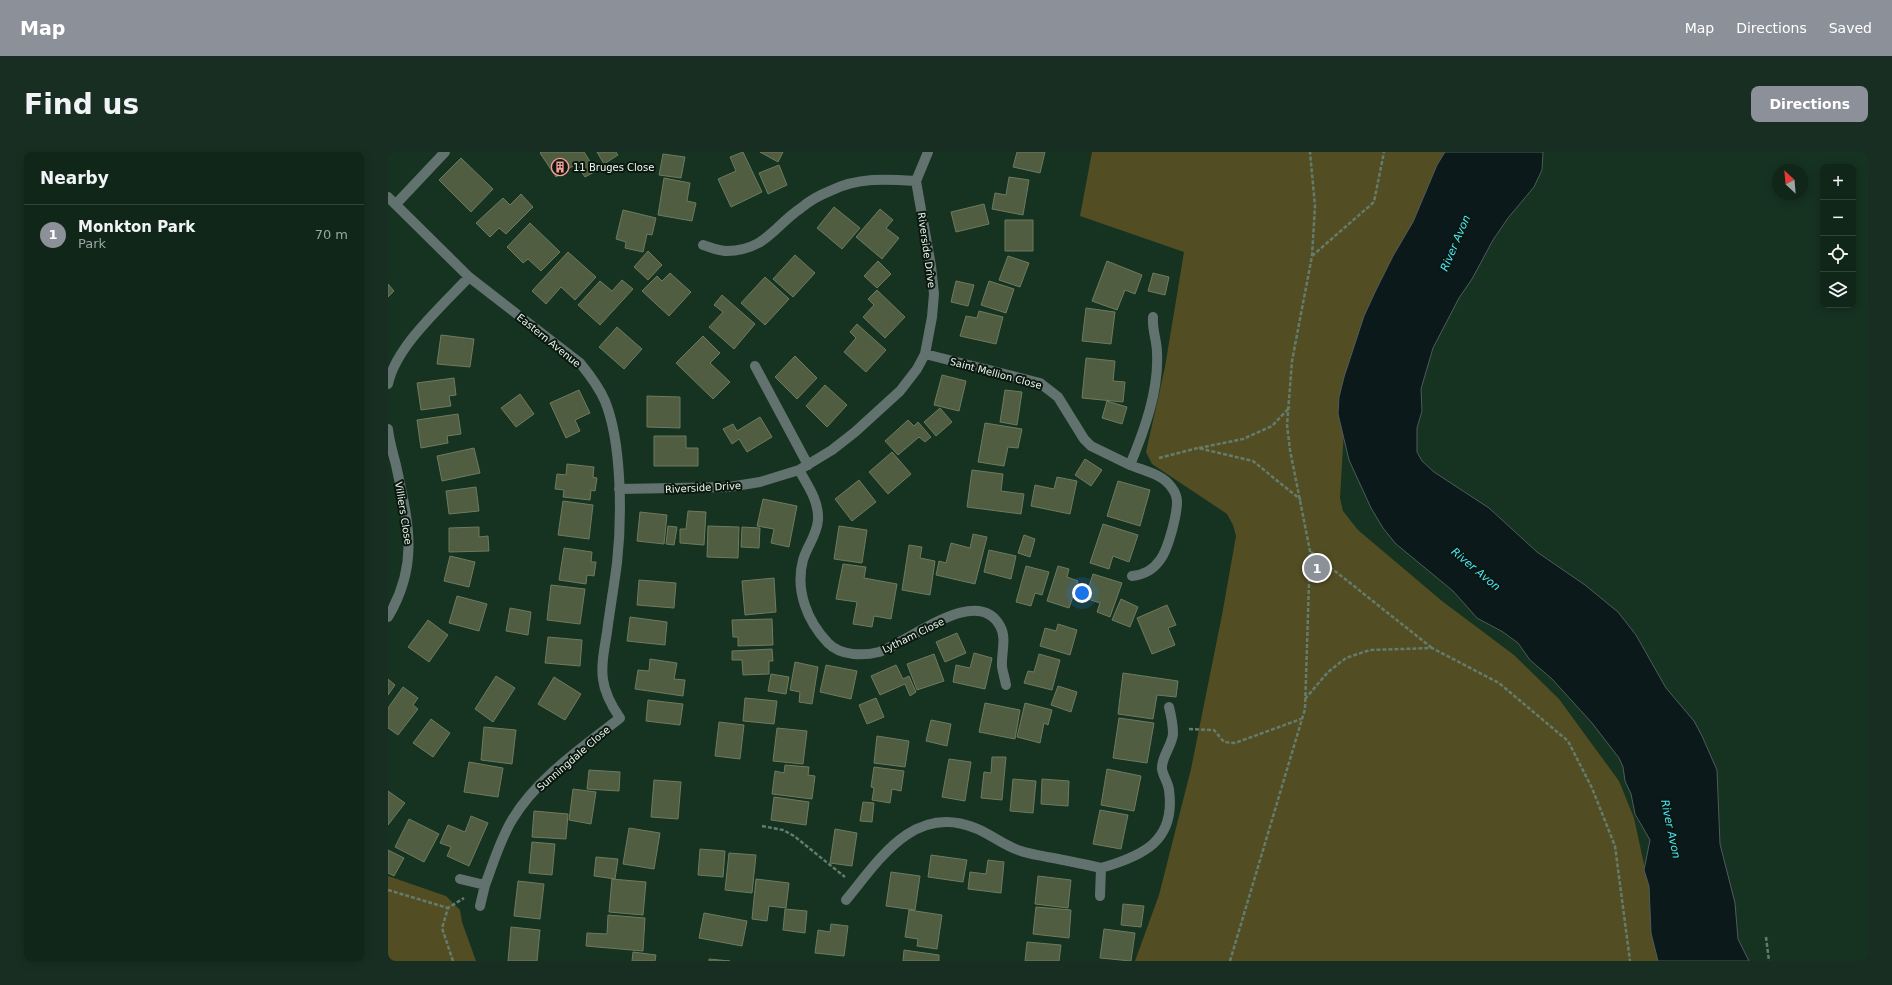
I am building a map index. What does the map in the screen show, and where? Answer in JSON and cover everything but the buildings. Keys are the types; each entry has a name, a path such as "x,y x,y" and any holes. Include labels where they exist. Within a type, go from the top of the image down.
{"street":[{"path":"392,200 446,152"},
{"path":"703,245 725,251 743,249 761,242 776,231 801,208 830,191 847,184 880,179 916,181 928,152"},
{"name":"Riverside Drive","path":"619,489 729,487 760,482 804,468 855,432 890,401 909,380 925,354 932,317 934,294 927,235 916,181"},
{"name":"Eastern Avenue","path":"392,200 469,277 580,363 588,372 600,391 609,411 614,434 619,489 617,562 601,664 606,693 612,707 620,718"},
{"path":"388,384 394,367 406,347 469,277"},
{"path":"1130,465 1141,440 1154,386 1157,353 1153,335 1153,317"},
{"name":"Saint Mellion Close","path":"925,354 1040,383 1058,397 1084,439 1091,446 1130,465 1164,478 1176,496 1177,504 1169,538 1161,559 1148,571 1141,575 1132,576"},
{"path":"755,366 804,468"},
{"name":"Villiers Close","path":"388,429 408,530 409,547 404,584 397,602 388,617"},
{"name":"Lytham Close","path":"804,468 814,496 818,520 816,532 803,560 802,592 805,607 811,621 830,645 841,651 856,655 880,652 941,620 970,612 985,611 994,617 1001,626 1004,636 1002,668 1006,685"},
{"path":"846,900 888,850 903,836 918,827 935,822 956,822 974,828 1002,844 1021,852 1101,868 1129,860 1144,852 1156,841 1166,826 1169,790 1162,769 1172,741 1169,707"},
{"name":"Sunningdale Close","path":"480,906 485,885 502,838 520,809 550,776 620,718"},
{"path":"1100,896 1101,868"},
{"path":"460,879 485,885"}],"path":[{"path":"1230,961 1305,709 1310,552 1289,438 1288,425 1292,361 1312,256 1315,206 1310,152"},
{"path":"1312,256 1374,202 1384,152"},
{"path":"1130,465 1198,448 1243,439 1272,426 1290,406"},
{"path":"1198,448 1254,461 1301,500"},
{"path":"1310,552 1432,648 1499,683 1568,741 1592,788 1615,846 1630,961"},
{"path":"1305,709 1305,698 1328,672 1346,658 1370,650 1432,648"},
{"path":"1172,729 1214,730 1224,742 1235,743 1302,719"},
{"path":"762,826 783,830 794,836 857,887"},
{"path":"453,961 442,928 448,908 485,885"},
{"path":"388,890 448,908"},
{"path":"1766,937 1769,961"}],"shaded area":[{"path":"1092,152 1459,152 1345,412 1340,498 1343,511 1358,530 1442,601 1514,655 1559,699 1619,781 1634,818 1650,892 1658,961 1135,961 1159,895 1191,769 1222,615 1236,536 1233,525 1227,514 1152,464 1146,452 1165,367 1184,252 1080,216"},
{"path":"388,876 446,896 460,910 462,922 476,961 388,961"}],"water":[{"name":"River Avon","path":"1445,152 1543,152 1542,170 1534,187 1508,218 1493,240 1472,279 1459,298 1433,348 1421,389 1422,411 1417,428 1417,452 1422,461 1434,472 1489,508 1537,552 1585,585 1618,612 1636,635 1666,688 1694,721 1717,770 1720,844 1735,903 1738,939 1749,961 1658,961 1651,933 1649,886 1644,870 1650,840 1635,814 1631,794 1625,781 1623,767 1619,758 1592,723 1552,679 1530,660 1518,643 1503,632 1477,618 1453,591 1396,544 1383,528 1371,508 1349,460 1338,414 1339,397 1344,377 1364,316 1393,256 1413,222 1437,165"}],"place":[{"name":"11 Bruges Close","path":"560,167"},
{"name":"Monkton Park","path":"1317,568"}]}
